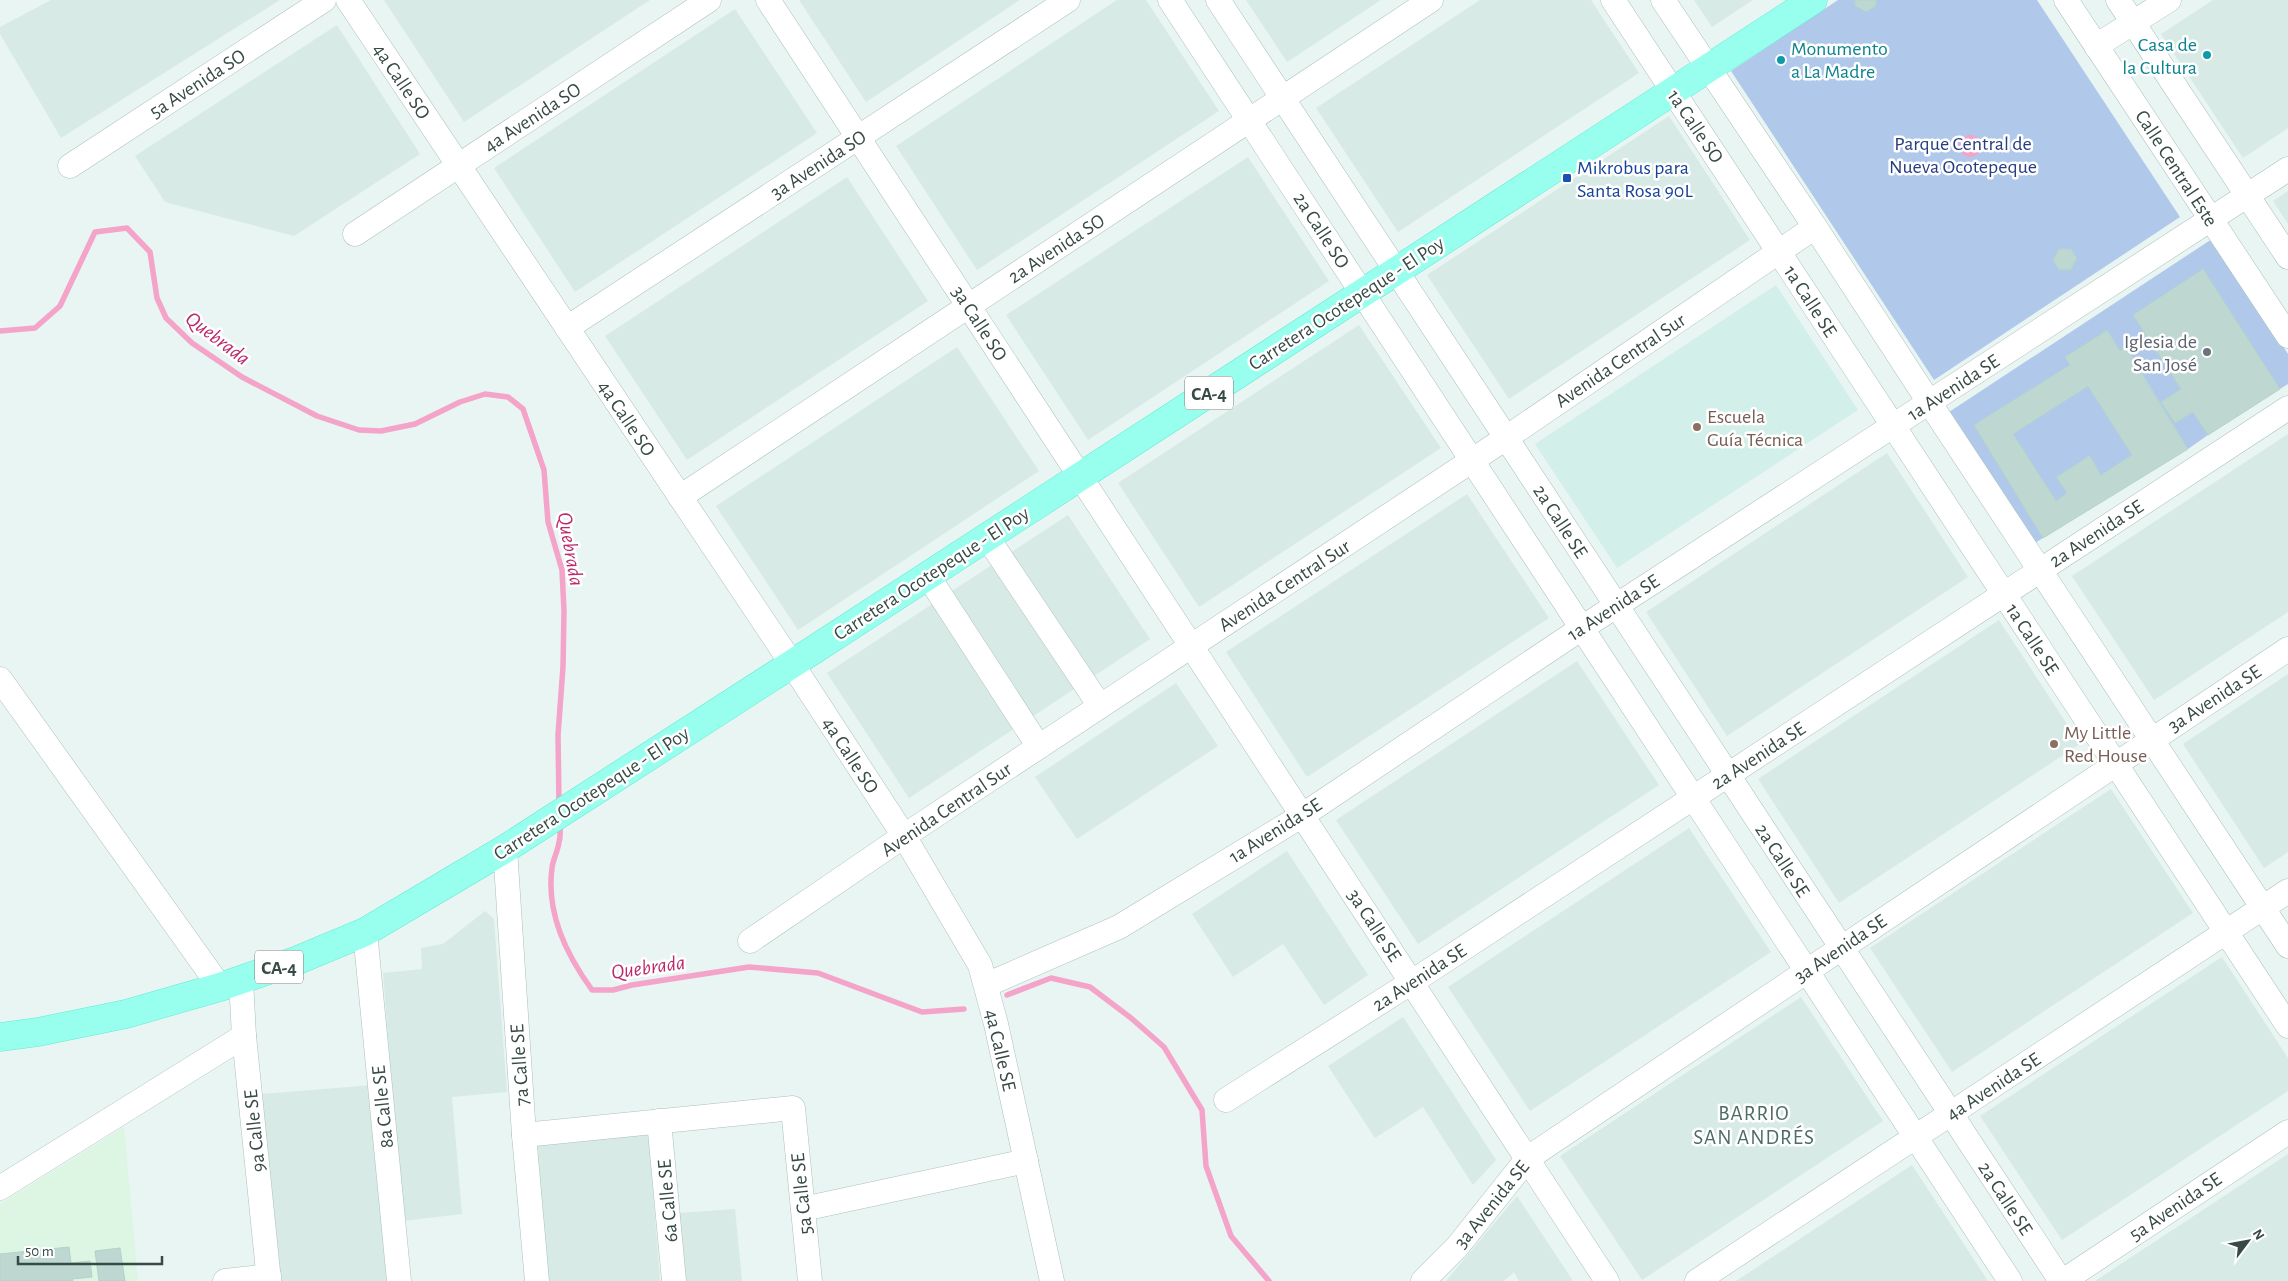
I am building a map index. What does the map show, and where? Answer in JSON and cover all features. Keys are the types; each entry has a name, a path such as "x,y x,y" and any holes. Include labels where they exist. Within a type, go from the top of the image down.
{"main road":[{"name":"Carretera Ocotepeque - El Poy","path":"0,1037 38,1032 126,1014 231,984 298,960 364,932 505,849 1813,0"}],"street":[{"name":"5a Avenida SO","path":"70,166 324,0"},
{"name":"4a Calle SO","path":"348,0 792,664 904,836"},
{"name":"4a Avenida SO","path":"355,234 709,0"},
{"name":"3a Calle SO","path":"768,0 1192,646"},
{"name":"3a Avenida SO","path":"567,328 1068,0"},
{"name":"2a Calle SO","path":"1170,0 1473,461"},
{"name":"2a Calle SO","path":"1218,0 1506,438"},
{"name":"2a Avenida SO","path":"680,497 1431,0"},
{"name":"1a Calle SO","path":"1613,0 1779,252"},
{"path":"1663,0 1816,227 1929,402 2288,946"},
{"name":"Calle Central Este","path":"2066,0 2096,46 2229,207 2288,257"},
{"name":"Calle Central Este","path":"2118,0 2133,22 2229,207 2288,336"},
{"path":"2096,46 2168,0"},
{"name":"1a Avenida SE","path":"986,985 1119,927 1303,815 1616,605 2288,169"},
{"name":"Avenida Central Sur","path":"750,941 904,836 1473,461 1816,227"},
{"name":"1a Calle SE","path":"1779,252 2288,1026"},
{"name":"2a Avenida SE","path":"1226,1100 1412,982 2288,408"},
{"name":"2a Calle SE","path":"1506,438 1950,1114 2062,1281"},
{"name":"2a Calle SE","path":"1473,461 2010,1281"},
{"path":"987,537 1100,706"},
{"path":"928,576 1039,747"},
{"name":"3a Calle SE","path":"1192,646 1607,1281"},
{"name":"3a Avenida SE","path":"1423,1281 1457,1247 1528,1158 2114,763 2288,649"},
{"path":"0,679 231,984"},
{"name":"4a Calle SE","path":"904,836 980,965 1052,1281"},
{"name":"7a Calle SE","path":"505,849 524,1135 537,1281"},
{"name":"4a Avenida SE","path":"1697,1281 2288,891"},
{"name":"8a Calle SE","path":"364,932 399,1281"},
{"name":"9a Calle SE","path":"231,984 244,1036 269,1279"},
{"path":"0,1188 244,1036"},
{"name":"5a Calle SE","path":"659,1121 793,1108 810,1281"},
{"path":"524,1135 659,1121"},
{"name":"6a Calle SE","path":"659,1121 674,1281"},
{"name":"5a Avenida SE","path":"2062,1281 2288,1132"},
{"path":"803,1209 1026,1161"},
{"path":"224,1281 269,1279"}],"shaded area":[{"path":"51,0 280,0 61,138 0,34 0,27"},
{"path":"384,0 650,0 464,122"},
{"path":"799,0 1020,0 866,102"},
{"path":"1117,0 1146,0 1219,111 977,270 896,146"},
{"path":"1246,0 1381,0 1287,62"},
{"path":"1480,0 1591,0 1639,73 1398,232 1316,108"},
{"path":"1694,0 1753,0 1712,27"},
{"path":"2213,0 2288,0 2288,128 2243,158 2161,34"},
{"path":"735,9 817,133 575,292 494,168"},
{"path":"337,25 420,154 294,236 165,202 135,156"},
{"path":"1669,116 1750,240 1509,399 1427,275"},
{"path":"1970,135 1978,138 1981,146 1978,154 1970,157 1962,154 1959,146 1962,138"},
{"path":"1248,157 1329,281 1088,440 1006,315"},
{"path":"847,177 928,301 687,460 605,336"},
{"path":"2288,191 2288,224 2273,201"},
{"name":"Escuela Guía Técnica","path":"1776,285 1858,410 1617,568 1535,444"},
{"path":"1359,325 1441,448 1199,607 1118,483"},
{"path":"957,347 1039,471 798,630 716,506"},
{"path":"2288,434 2288,612 2154,700 2072,576"},
{"path":"1887,453 1968,577 1727,736 1646,612"},
{"path":"1467,494 1549,618 1307,777 1226,652"},
{"path":"1068,515 1150,639 909,798 827,673"},
{"path":"1999,620 2080,744 1839,903 1758,779"},
{"path":"1577,661 1659,785 1418,944 1336,820"},
{"path":"2288,674 2288,852 2264,868 2183,744"},
{"path":"1176,683 1218,746 1077,839 1035,777"},
{"path":"2111,789 2193,913 1952,1072 1870,948"},
{"path":"1689,828 1771,952 1530,1111 1448,987"},
{"path":"1287,851 1368,975 1324,1005 1283,944 1233,977 1192,914"},
{"path":"485,911 494,919 507,1092 452,1097 462,1214 402,1221 383,973 422,969 421,948 443,944"},
{"path":"2222,957 2288,1058 2288,1091 2062,1240 1980,1116"},
{"path":"1801,997 1883,1121 1642,1280 1560,1156"},
{"path":"1403,1017 1496,1160 1473,1185 1423,1107 1375,1138 1328,1066"},
{"path":"373,1085 390,1281 277,1281 262,1094"},
{"path":"124,1127 138,1281 0,1281 0,1204"},
{"path":"648,1129 660,1281 545,1281 534,1141"},
{"path":"2288,1154 2288,1281 2095,1281"},
{"path":"1912,1165 1988,1281 1736,1281"},
{"path":"1517,1196 1573,1281 1519,1281 1514,1272 1504,1281 1446,1281"},
{"path":"735,1209 742,1281 685,1281 679,1213"}],"green space":[{"name":"Parque Central de Nueva Ocotepeque","path":"1838,0 2037,0 2180,217 1934,380 1731,71"},
{"path":"2212,239 2288,354 2288,384 2280,389 2203,269 2133,315 2181,389 2161,402 2175,423 2193,412 2208,435 2188,449 2126,348 2120,351 2108,331 2065,357 2070,365 1974,425 2043,538 2035,543 1949,412"},
{"path":"2088,386 2132,455 2101,475 2089,456 2057,477 2067,493 2056,501 2013,434"}],"building":[{"path":"1855,0 1876,0 1876,6 1866,12 1855,6"},
{"path":"1805,40 1814,44 1814,54 1806,58 1797,54 1798,45"},
{"path":"2059,249 2071,249 2077,258 2071,270 2059,270 2053,260"},
{"name":"Iglesia de San José","path":"2203,269 2280,389 2208,435 2193,412 2175,423 2161,402 2181,389 2133,315"},
{"path":"2107,330 2120,351 2125,348 2188,449 2043,538 1974,425 2070,365 2065,357","holes":["2088,386 2132,455 2101,475 2090,456 2056,477 2067,493 2056,501 2013,434"]},
{"path":"69,1247 71,1263 90,1261 92,1277 72,1279 73,1281 0,1281 0,1254"},
{"path":"120,1248 125,1281 99,1281 95,1251"}],"waterway":[{"name":"Quebrada","path":"0,331 35,328 60,306 95,232 127,228 150,252 157,298 166,318 192,343 242,377 317,416 359,430 381,431 415,424 460,402 485,394 508,397 523,409 544,470 548,522 562,570 564,611 563,667 558,735 559,803"},
{"name":"Quebrada","path":"560,822 560,840 553,861 551,885 555,917 566,947 592,990 613,990 632,985 749,967 818,973 922,1012 964,1009"},
{"path":"1007,995 1051,978 1090,987 1131,1018 1164,1047 1202,1110 1206,1166 1231,1236 1269,1281"}],"place":[{"name":"Casa de la Cultura","path":"2207,55"},
{"name":"Monumento a La Madre","path":"1781,60"},
{"name":"Mikrobus para Santa Rosa 90L","path":"1567,178"},
{"name":"Iglesia de San José","path":"2207,352"},
{"name":"Escuela Guía Técnica","path":"1697,427"},
{"name":"My Little Red House","path":"2054,744"}],"district":[{"name":"BARRIO SAN ANDRÉS","path":"1754,1125"}]}
